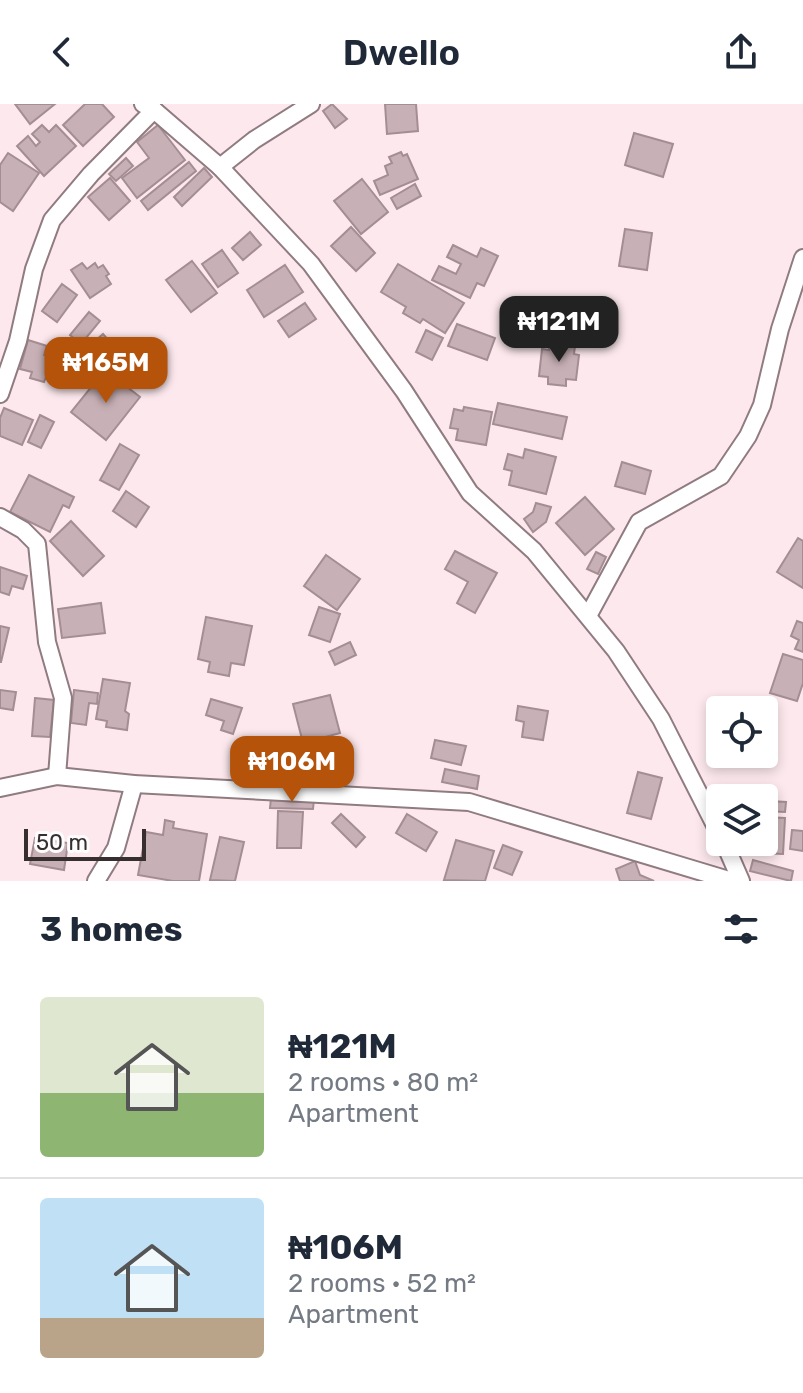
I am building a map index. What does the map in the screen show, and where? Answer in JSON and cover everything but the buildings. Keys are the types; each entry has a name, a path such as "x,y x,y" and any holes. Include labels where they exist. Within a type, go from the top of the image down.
{"street":[{"path":"220,167 254,140 311,104"},
{"path":"0,394 4,372 18,341 34,269 52,220 149,107 220,167 311,264 362,330 470,493 534,551 588,616 661,719 706,807"},
{"path":"588,616 639,522 721,476 748,436 762,405 780,329 803,258"},
{"path":"0,517 23,530 37,544 47,642 63,698 57,776"},
{"path":"0,788 57,776 134,784 469,802 732,881"},
{"path":"96,881 116,848 134,784"},
{"path":"730,856 741,881"}]}
